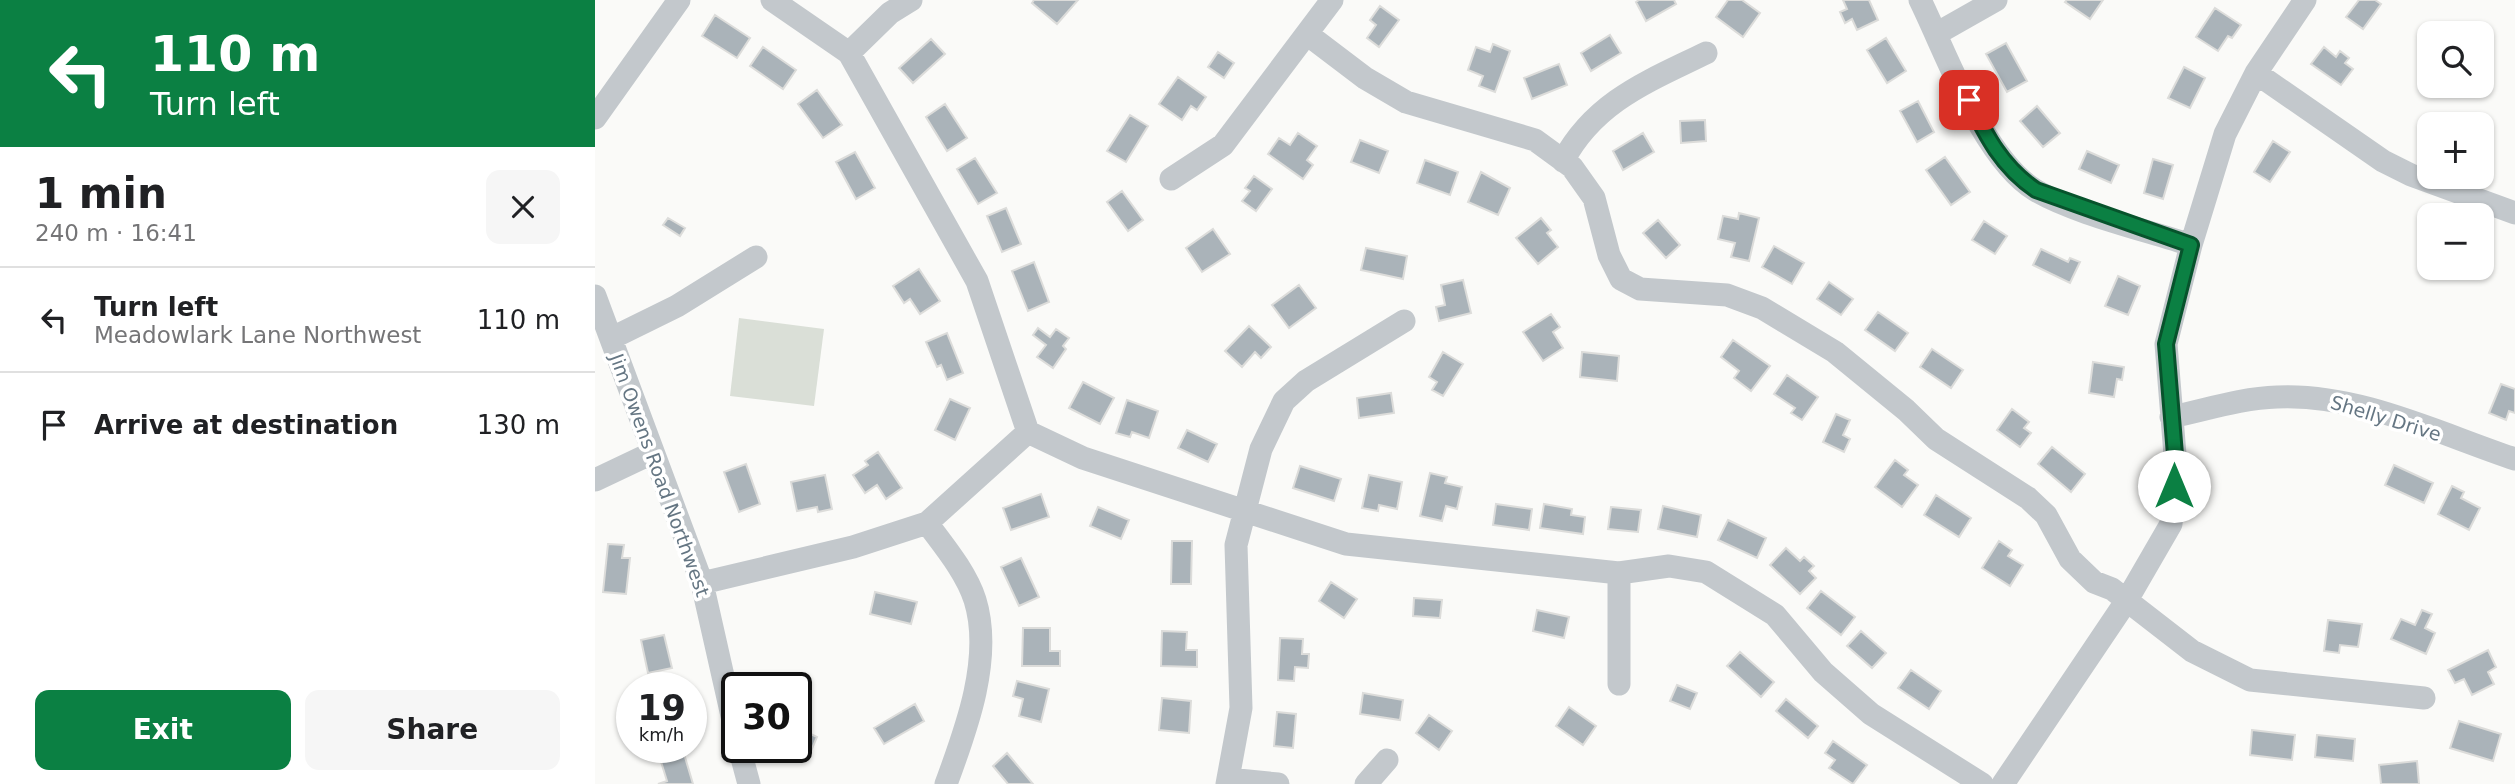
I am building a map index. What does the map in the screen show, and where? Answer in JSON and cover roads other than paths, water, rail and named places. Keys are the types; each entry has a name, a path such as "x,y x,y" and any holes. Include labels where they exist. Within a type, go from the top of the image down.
{"street":[{"path":"595,118 679,0"},
{"path":"772,0 849,53 977,281 1028,432 1083,458 1346,544 1619,573 1669,566 1706,572 1775,615 1823,672 1871,714 1982,784"},
{"path":"849,53 890,13 911,0"},
{"path":"1171,179 1223,145 1332,0"},
{"path":"1920,0 1990,144 2021,180 2055,200 2191,245"},
{"path":"1936,34 1996,0"},
{"path":"2003,784 2127,600 2171,524 2176,467 2166,344 2191,245 2225,134 2256,73 2305,0"},
{"path":"1307,34 1365,78 1406,102 1535,140 1572,167 1594,198 1609,256 1621,279 1640,289 1727,295 1762,308 1835,352 1936,439 2028,498 2046,515 2070,559 2094,582 2112,589 2192,651 2250,680 2424,698"},
{"path":"1563,161 1576,136 1595,115 1639,86 1706,53"},
{"path":"2256,73 2383,161 2411,175 2515,213"},
{"path":"612,338 677,306 756,257"},
{"name":"Jim Owens Road Northwest","path":"595,296 702,583 722,672"},
{"path":"1278,784 1227,782 1241,708 1236,545 1261,449 1283,401 1306,381 1404,321"},
{"name":"Shelly Drive","path":"2171,417 2276,397 2328,399 2386,415 2515,459"},
{"path":"702,583 853,547 927,523 1028,432"},
{"path":"595,480 652,453"},
{"path":"927,523 956,564 975,600 981,641 972,714 946,784"},
{"path":"1619,573 1619,684"},
{"path":"1366,784 1387,760"},
{"path":"743,763 749,784"}]}
